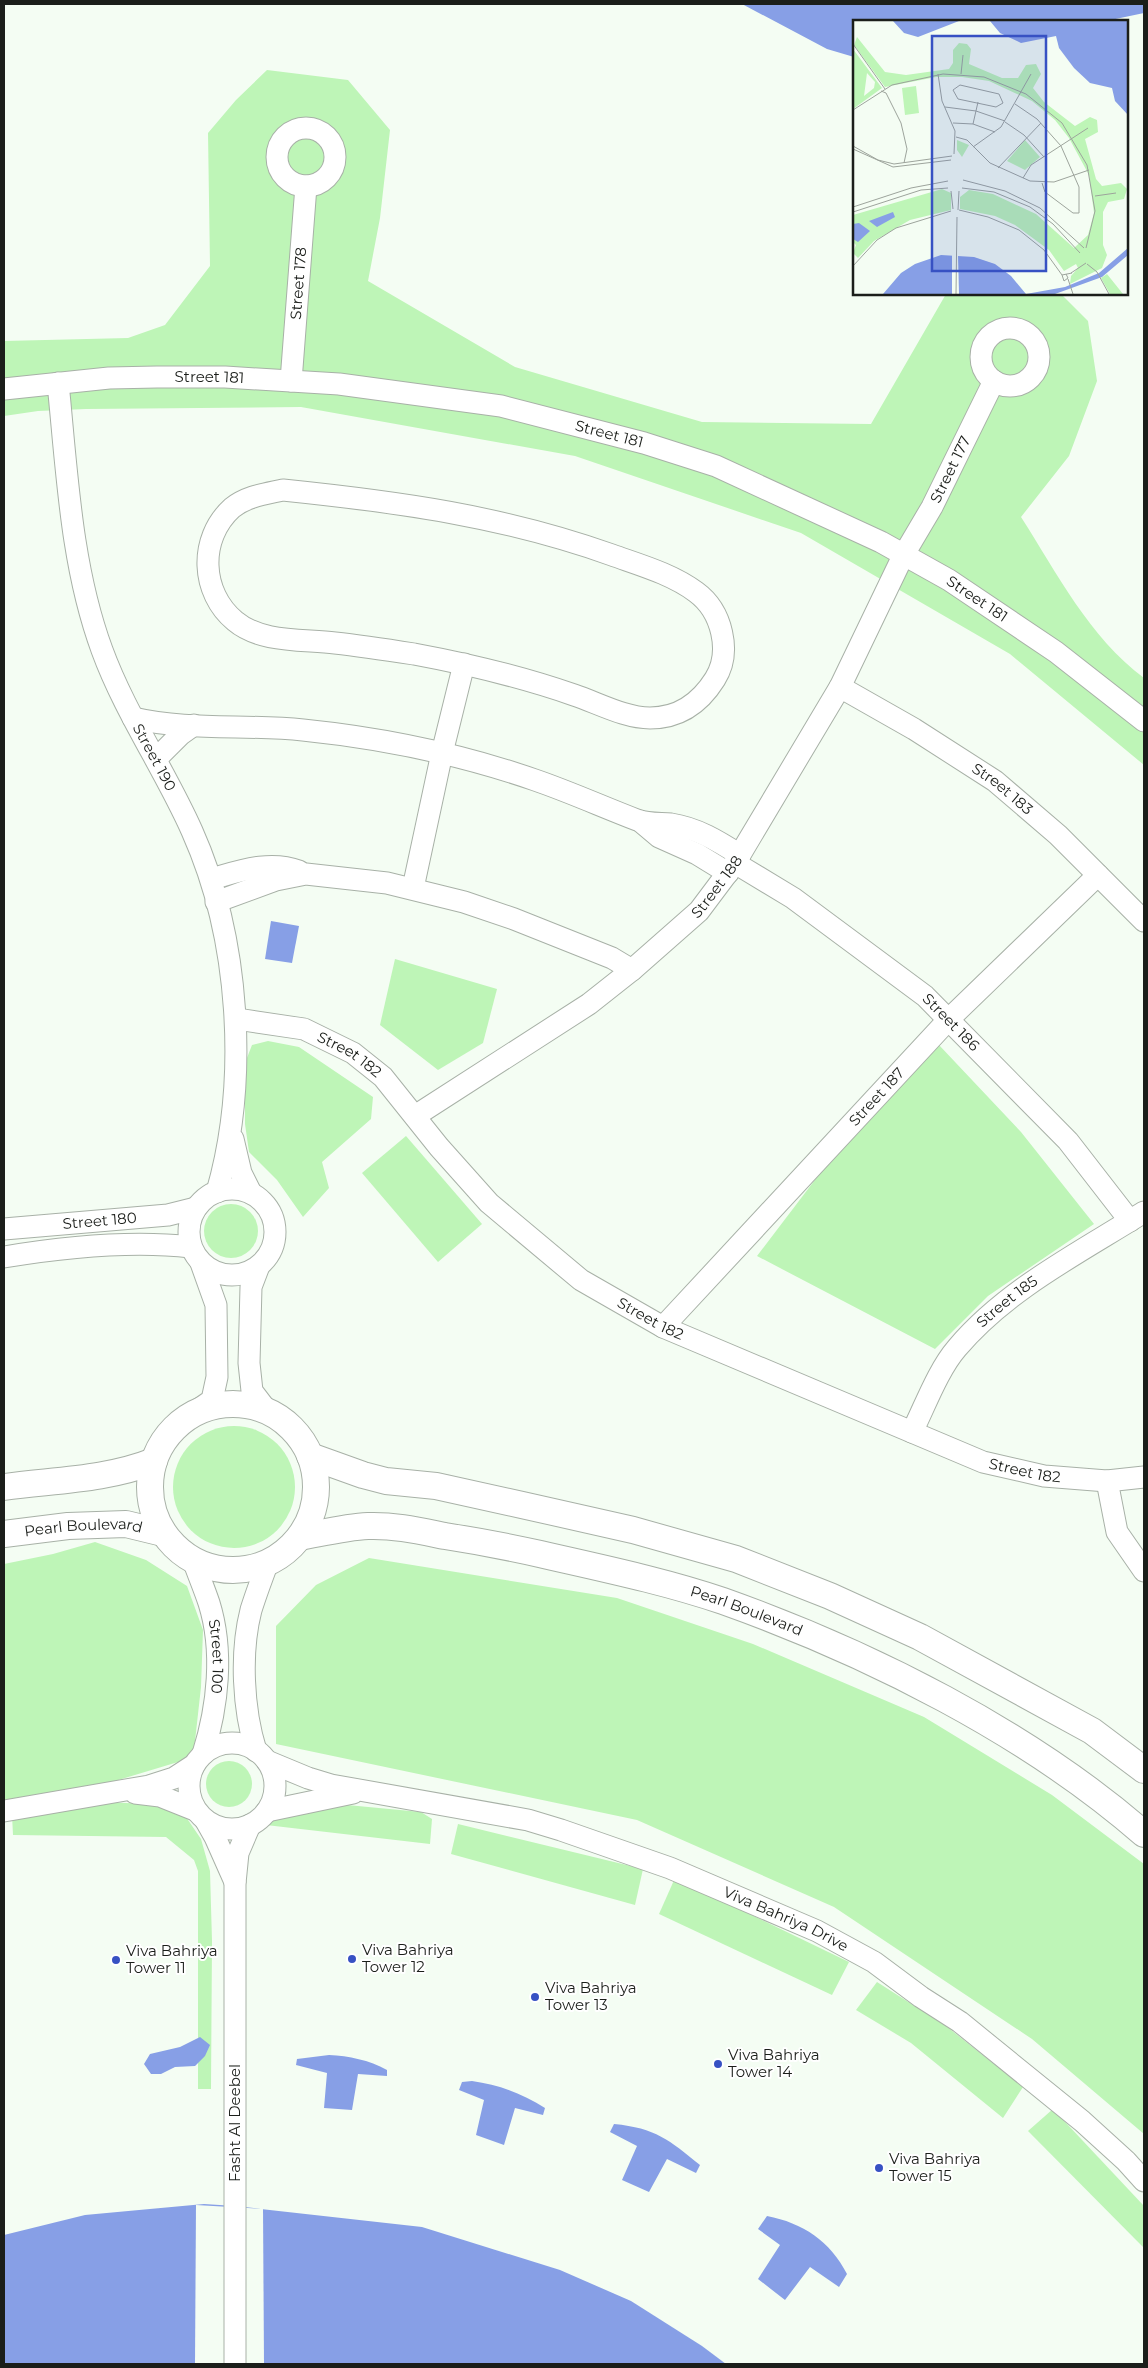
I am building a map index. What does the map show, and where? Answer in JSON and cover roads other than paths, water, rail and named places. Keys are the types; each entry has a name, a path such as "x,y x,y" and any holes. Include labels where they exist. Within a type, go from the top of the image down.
{"main road":[{"path":"242,1404 268,1412 286,1423 296,1433 310,1456 316,1476 316,1498 310,1518 300,1537 285,1551 268,1562 249,1568 230,1570 211,1567 193,1560 177,1548 163,1533 155,1516 150,1498 150,1479 154,1461 162,1444 174,1428 189,1416 214,1406 242,1404"},
{"path":"310,1456 370,1477 436,1486 532,1507 633,1530 736,1559 830,1596 920,1637 1092,1731 1144,1770"},
{"path":"4,1487 98,1477 129,1471 154,1461"},
{"name":"Pearl Boulevard","path":"4,1534 68,1526 126,1524 163,1533"},
{"name":"Pearl Boulevard","path":"300,1537 366,1526 407,1529 514,1548 622,1573 722,1601 813,1637 891,1672 986,1723 1067,1774 1144,1834"}],"street":[{"name":"Street 178","path":"291,381 306,186"},
{"name":"Street 181","path":"4,389 109,378 157,377 291,381 392,390 501,406 644,443 716,466 881,542 949,580 1056,652 1144,721"},
{"name":"Street 177","path":"903,556 932,508 994,380"},
{"name":"Street 190","path":"58,383 73,517 86,596 102,650 133,718 193,832 211,879 228,952 237,1019 231,1134 217,1192"},
{"path":"283,490 386,500 486,518 584,545 679,581 698,593 713,610 722,630 724,652 718,674 707,693 690,707 670,716 647,718 626,713 556,689 464,664 370,647 278,637 256,633 237,623 221,607 211,588 207,566 209,545 218,525 232,508 251,496 283,490"},
{"name":"Street 188","path":"415,1116 589,1004 632,970 699,912 734,864 840,687 903,556"},
{"path":"413,888 442,753 464,664"},
{"name":"Street 183","path":"840,687 914,729 994,781 1058,835 1144,921"},
{"name":"Street 186","path":"133,718 163,724 255,726 302,730 442,753 534,780 640,821 659,837 697,854 734,864 793,898 925,996 1068,1141 1137,1217"},
{"path":"156,759 168,746 194,725"},
{"path":"211,879 256,866 269,866 306,874 360,879 413,888 514,918 612,958 632,970"},
{"path":"216,902 276,880 306,874"},
{"name":"Street 187","path":"663,1327 949,1019 1098,875"},
{"name":"Street 182","path":"237,1019 304,1029 353,1052 383,1077 463,1175 489,1203 581,1280 663,1327 983,1462 1044,1476 1107,1481 1144,1477"},
{"name":"Street 190","path":"231,1134 241,1173 251,1193"},
{"path":"189,1416 212,1400 218,1377 216,1305 196,1255 189,1234 191,1220 196,1208 205,1198 228,1189 251,1193 263,1202 272,1214 275,1228 274,1242 269,1256 259,1266 246,1273 222,1274 196,1255"},
{"name":"Street 180","path":"4,1229 168,1215 196,1208"},
{"name":"Street 185","path":"912,1432 935,1385 956,1349 969,1336 1001,1306 1051,1269 1137,1217"},
{"name":"Street 180","path":"4,1257 63,1249 171,1244 196,1255"},
{"path":"259,1266 251,1287 249,1364 252,1391 268,1412"},
{"path":"1107,1481 1117,1532 1144,1571"},
{"name":"Street 100","path":"193,1560 209,1604 216,1641 216,1699 212,1725 198,1759"},
{"name":"Street 100","path":"262,1756 248,1726 245,1699 246,1650 251,1611 268,1562"},
{"path":"4,1811 149,1786 174,1778 215,1746 229,1743 244,1745 262,1756 273,1773 275,1786 273,1799 267,1811 250,1825 228,1829 160,1796 118,1792"},
{"name":"Viva Bahriya Drive","path":"262,1756 308,1778 361,1791 528,1820 561,1830 670,1868 817,1931 874,1962 960,2022 1082,2121 1126,2160 1144,2182"},
{"path":"198,1759 188,1787 190,1799 201,1815"},
{"name":"Viva Bahriya Drive","path":"267,1811 361,1791"},
{"name":"Fasht Al Deebel","path":"201,1815 216,1837 235,1883"},
{"name":"Fasht Al Deebel","path":"235,2364 235,1883 238,1853 250,1825"}],"water":[{"path":"742,4 1144,4 1144,13 1111,20 853,20 853,57 827,49"},
{"path":"271,921 299,926 292,963 265,959"},
{"path":"200,2037 210,2045 205,2056 195,2066 175,2067 161,2074 151,2074 144,2064 150,2054 180,2047"},
{"path":"329,2055 366,2061 387,2070 387,2076 358,2074 352,2110 324,2108 327,2073 296,2065 297,2059"},
{"path":"472,2081 501,2087 528,2098 545,2108 543,2115 515,2108 504,2145 476,2135 484,2100 459,2090 462,2082"},
{"path":"614,2124 651,2132 670,2142 700,2165 696,2173 667,2159 649,2192 622,2180 637,2146 610,2132"},
{"path":"204,2204 422,2227 560,2270 631,2301 702,2346 726,2364 4,2364 4,2235 85,2215"},
{"path":"767,2216 792,2223 824,2243 840,2262 847,2274 839,2287 810,2267 785,2300 758,2279 780,2245 758,2229"}],"place":[{"name":"Viva Bahriya Tower 12","path":"352,1959"},
{"name":"Viva Bahriya Tower 11","path":"116,1960"},
{"name":"Viva Bahriya Tower 13","path":"535,1997"},
{"name":"Viva Bahriya Tower 14","path":"718,2064"},
{"name":"Viva Bahriya Tower 15","path":"879,2168"}]}
